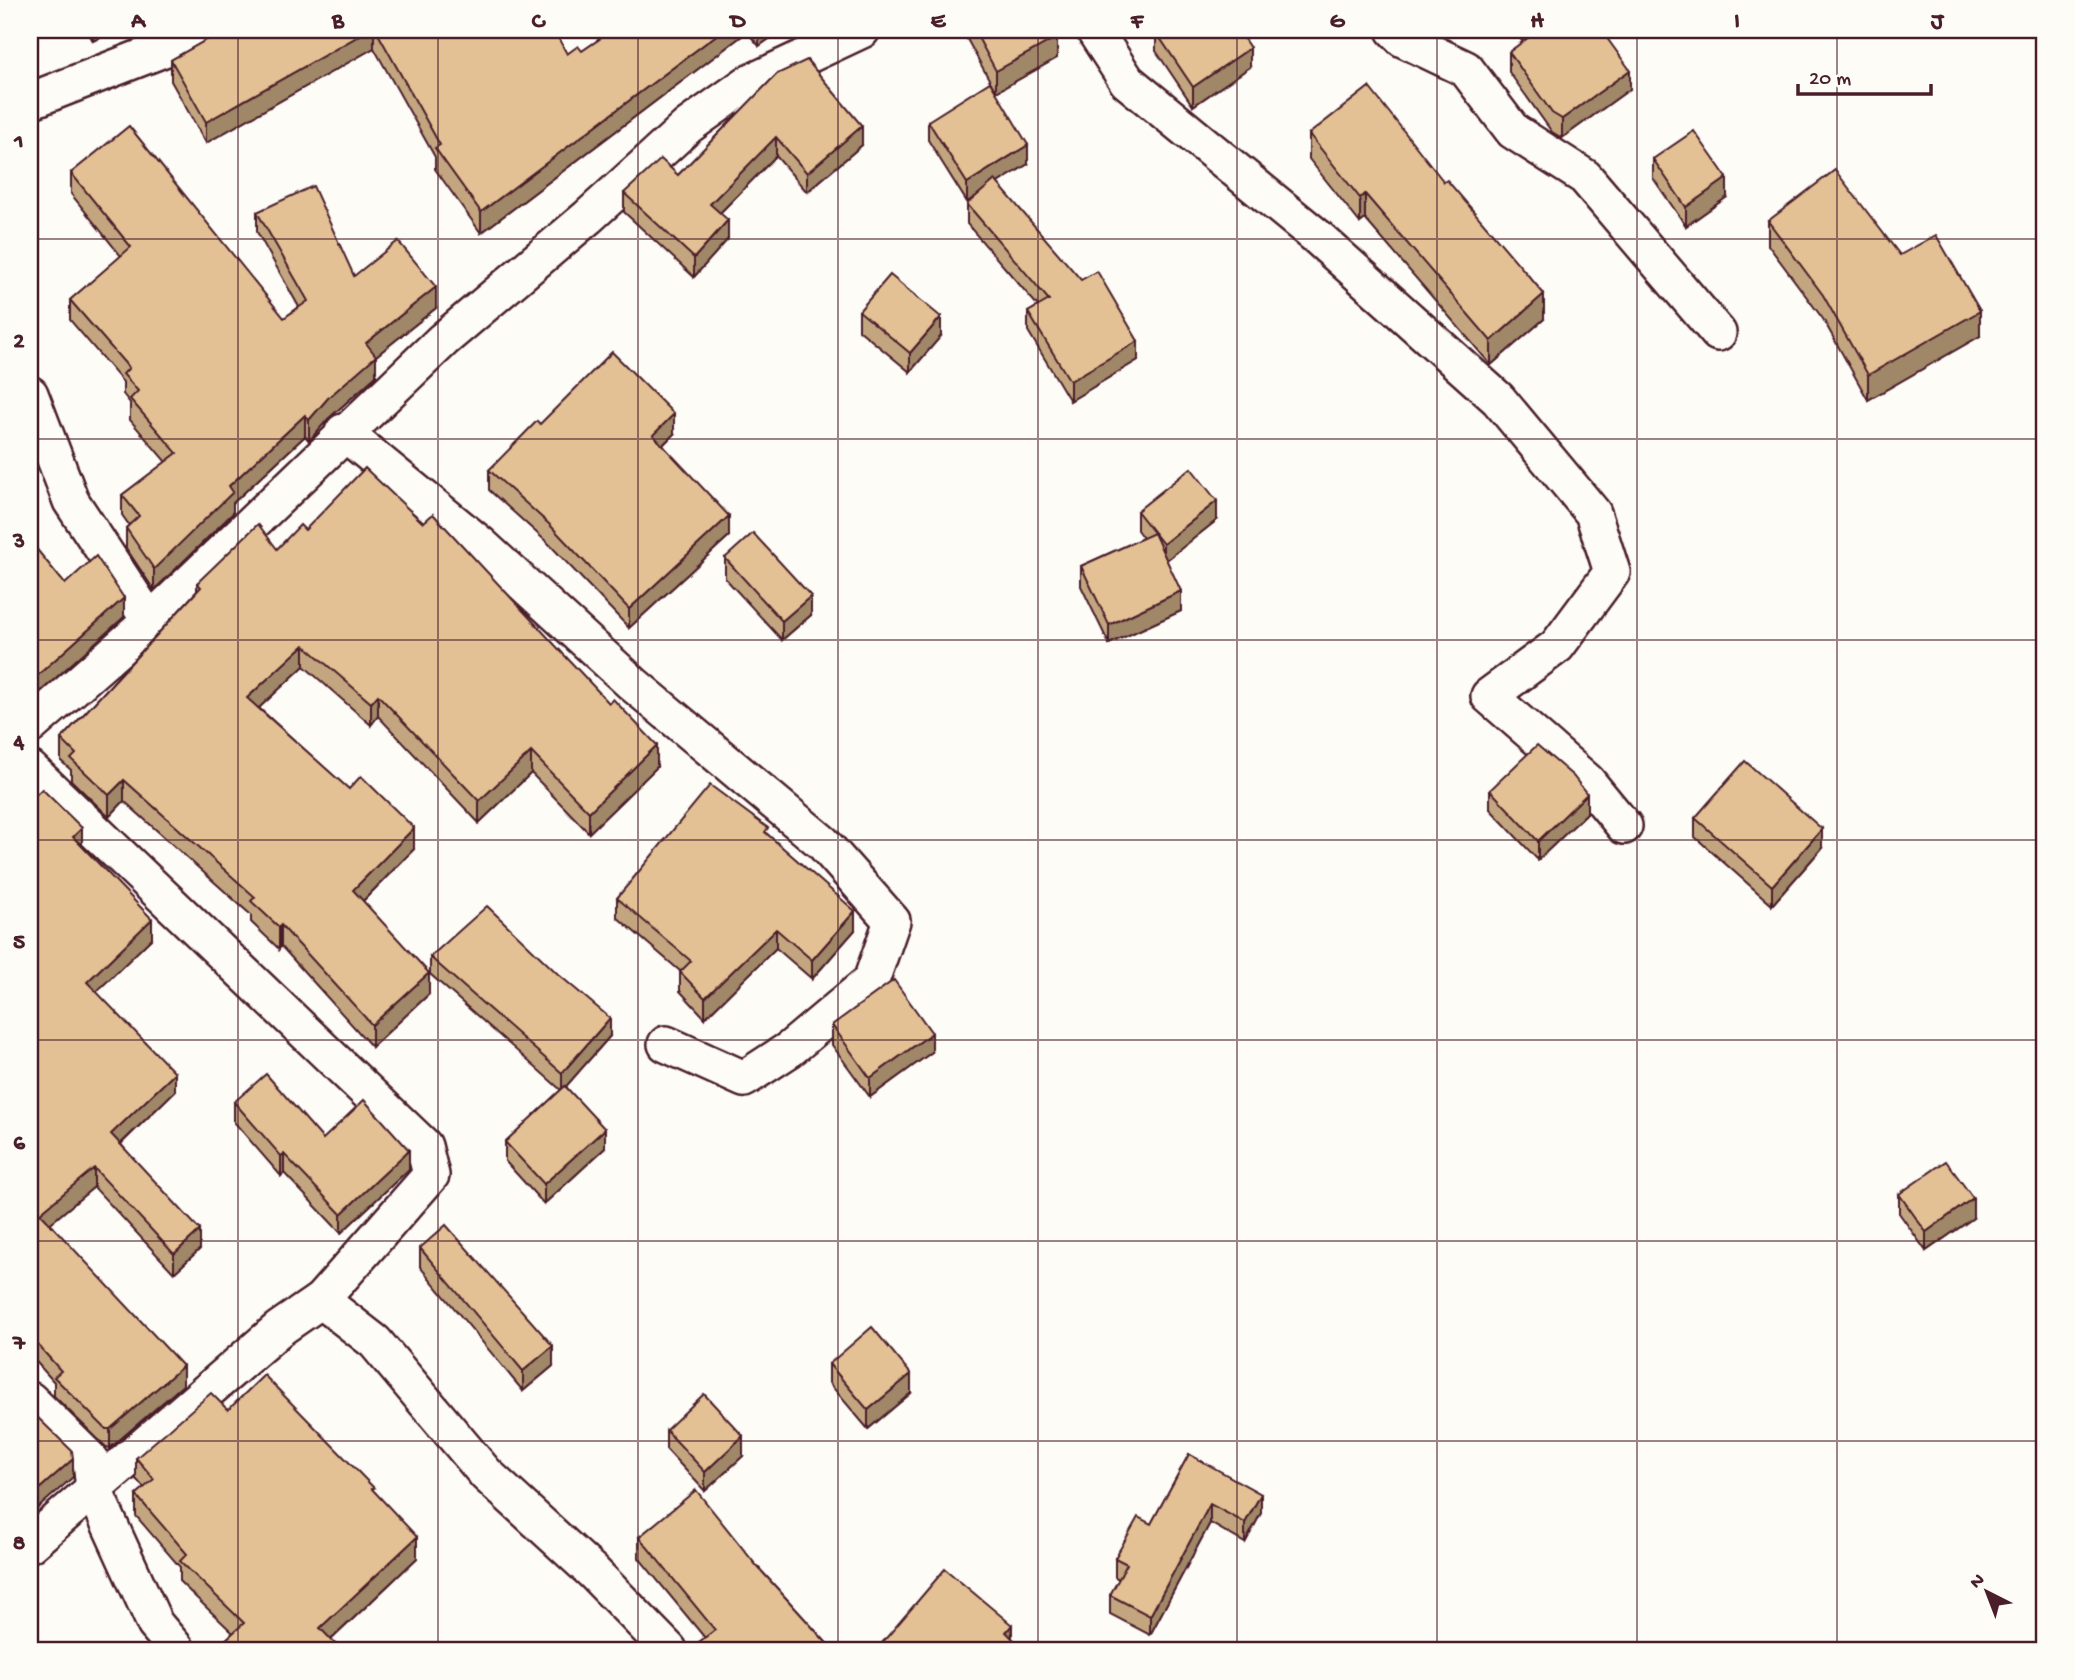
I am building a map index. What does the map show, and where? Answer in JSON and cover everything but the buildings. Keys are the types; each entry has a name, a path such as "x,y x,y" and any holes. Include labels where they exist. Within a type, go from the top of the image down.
{"street":[{"path":"30,101 212,30"},
{"path":"30,726 150,621 343,432 443,340 588,217 688,126 747,84 862,30"},
{"path":"1094,30 1127,81 1315,235 1498,399 1593,513 1612,572 1557,646 1489,696 1587,781 1625,826"},
{"path":"1394,30 1403,39 1466,69 1513,131 1585,177 1718,333"},
{"path":"30,394 71,501 150,621"},
{"path":"343,432 480,544 633,684 823,843 892,921 871,981 790,1049 744,1079 666,1044"},
{"path":"30,769 424,1146 431,1175 321,1300 279,1329 30,1544"},
{"path":"321,1300 375,1342 486,1474 593,1573 669,1650"},
{"path":"30,1400 91,1460 94,1490 155,1625 177,1650"}]}
